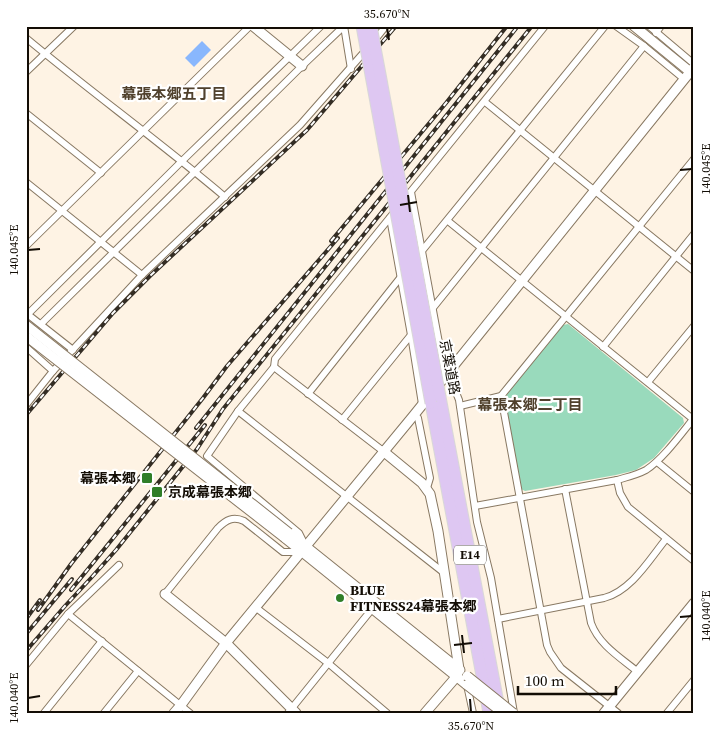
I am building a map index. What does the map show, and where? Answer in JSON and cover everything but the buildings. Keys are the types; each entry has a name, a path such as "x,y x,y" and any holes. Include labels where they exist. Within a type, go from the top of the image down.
{"highway":[{"name":"京葉道路","path":"362,26 489,713"},
{"name":"京葉道路","path":"371,26 431,401 501,713"}],"street":[{"path":"26,72 74,26"},
{"path":"26,246 251,26 302,66"},
{"path":"73,350 27,314 321,26"},
{"path":"41,324 344,26"},
{"path":"344,26 351,69"},
{"path":"458,673 372,609 303,549 299,533 207,456 238,411 274,367 275,359 545,26"},
{"path":"421,252 605,26"},
{"path":"616,26 644,46 691,71"},
{"path":"634,26 691,71"},
{"path":"649,26 691,71"},
{"path":"656,33 661,26"},
{"path":"26,405 53,372 142,275 300,125 351,69 383,28"},
{"path":"26,38 225,197"},
{"path":"432,309 644,46"},
{"path":"174,713 226,643 383,451 414,414 431,401 445,375 691,71"},
{"path":"485,102 694,271"},
{"path":"26,113 101,173"},
{"path":"460,406 501,396 694,159"},
{"path":"26,182 142,275"},
{"path":"411,192 445,375 459,400 477,522 491,578 514,713"},
{"path":"390,218 411,334 431,401"},
{"path":"448,220 693,419 657,462 637,474 617,480 475,506"},
{"path":"603,346 694,234"},
{"path":"308,394 400,278"},
{"path":"26,325 458,673 514,713"},
{"path":"648,382 694,326"},
{"path":"342,420 411,334"},
{"path":"26,336 287,536"},
{"path":"26,347 53,372"},
{"path":"274,367 383,451 422,483 430,494 438,531 458,673 425,713"},
{"path":"501,396 547,645 560,668 607,709 618,713"},
{"path":"238,411 443,572"},
{"path":"414,414 418,418 430,478 427,488"},
{"path":"657,462 694,492"},
{"path":"617,480 620,493 628,507 694,561"},
{"path":"565,489 591,623 602,642 638,672"},
{"path":"303,549 283,552 244,521 239,518 232,518 225,521 218,528 165,594 226,643 292,711 372,609"},
{"path":"498,619 587,602 617,594 626,588 666,539"},
{"path":"26,664 68,614 119,565"},
{"path":"607,709 694,603"},
{"path":"256,607 328,663 387,713"},
{"path":"68,614 190,713"},
{"path":"44,713 102,641"},
{"path":"104,713 138,672"},
{"path":"467,680 501,713"},
{"path":"467,680 473,713"},
{"path":"667,713 694,680"}],"green space":[{"path":"568,324 683,418 684,423 654,458 636,470 525,491 521,489 505,400 506,395 563,325"}],"water":[{"path":"202,41 211,50 194,67 185,58"}],"railway":[{"path":"26,415 113,313 150,276 307,130 396,26"},
{"path":"331,241 446,103 507,26"},
{"path":"196,428 518,26"},
{"path":"26,651 116,550 197,449 223,409 532,26"},
{"path":"38,610 71,564 227,366 338,238"},
{"path":"71,590 205,425"},
{"path":"26,634 72,579"},
{"path":"26,619 40,600"}],"place":[{"name":"幕張本郷","path":"147,478"},
{"name":"京成幕張本郷","path":"157,492"},
{"name":"BLUE FITNESS24幕張本郷","path":"340,598"}],"district":[{"name":"幕張本郷五丁目","path":"174,93"},
{"name":"幕張本郷二丁目","path":"530,404"}]}
